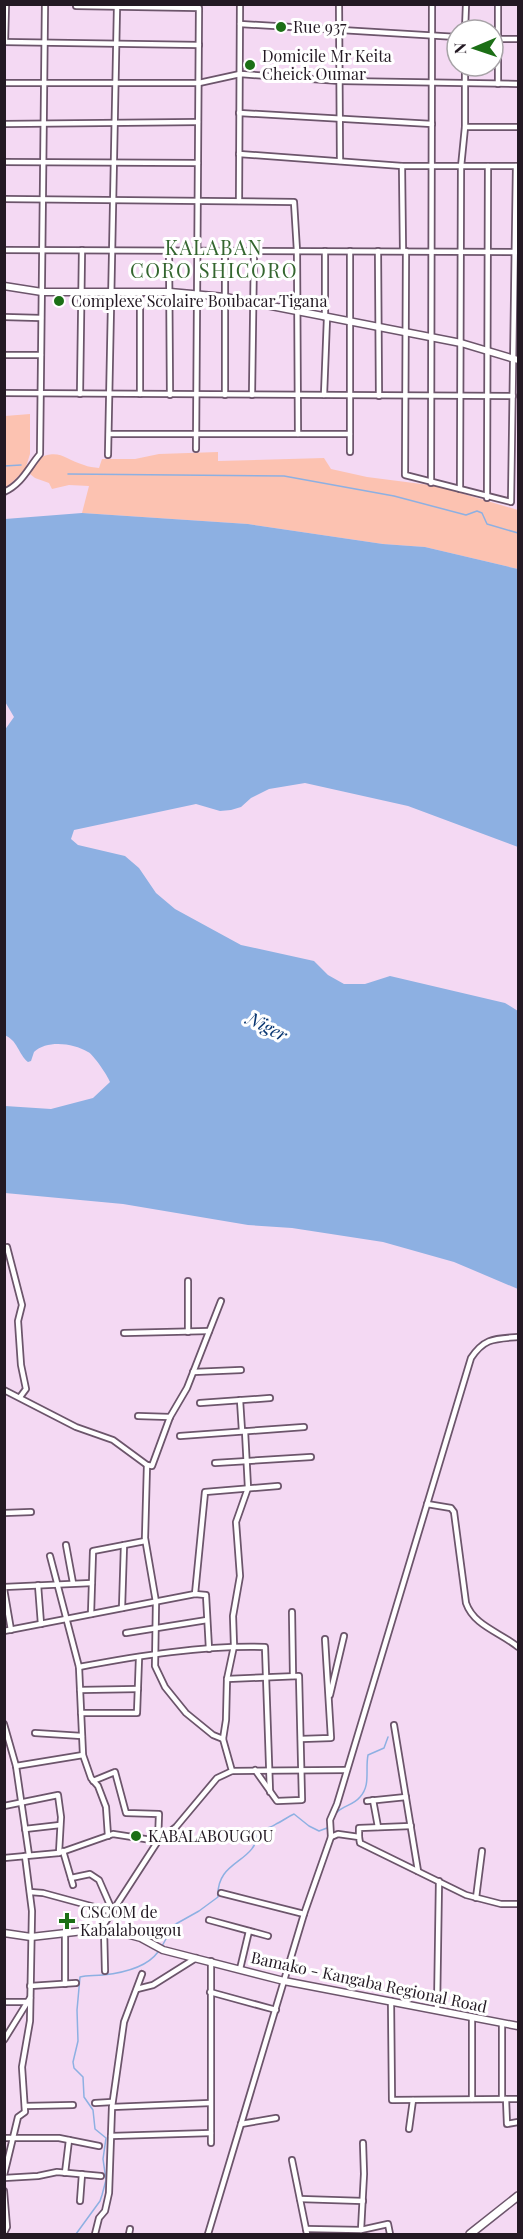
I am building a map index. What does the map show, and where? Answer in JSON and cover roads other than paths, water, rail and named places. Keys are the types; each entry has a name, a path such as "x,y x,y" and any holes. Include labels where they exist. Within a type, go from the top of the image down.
{"main road":[{"path":"470,2235 519,2196"}],"street":[{"path":"6,4 5,42 199,45"},
{"path":"4,492 13,488 40,454 45,4"},
{"path":"239,201 240,4"},
{"path":"339,4 340,161"},
{"path":"431,483 433,396 432,4"},
{"path":"76,6 199,8 196,448"},
{"path":"108,455 117,6"},
{"path":"240,24 445,37"},
{"path":"4,83 199,83 240,74 340,81 519,84"},
{"path":"460,489 461,166 465,127 465,78"},
{"path":"498,78 498,84"},
{"path":"239,113 432,124"},
{"path":"4,124 198,122"},
{"path":"465,127 519,127"},
{"path":"239,154 432,167 517,166 516,359 511,502 487,498 405,475 402,165"},
{"path":"4,162 198,163"},
{"path":"487,498 488,166"},
{"path":"4,199 294,202 297,251 298,434"},
{"path":"4,250 517,252"},
{"path":"80,394 82,250"},
{"path":"170,250 170,394"},
{"path":"225,250 225,395"},
{"path":"252,395 254,251"},
{"path":"324,395 325,251"},
{"path":"350,251 350,452"},
{"path":"378,251 379,396"},
{"path":"4,286 42,292 197,293 460,343 516,359"},
{"path":"140,293 140,394"},
{"path":"4,317 41,318"},
{"path":"4,355 41,355"},
{"path":"4,393 513,396"},
{"path":"109,434 350,434"},
{"path":"7,1247 22,1305 18,1321 21,1365 26,1389 20,1397"},
{"path":"188,1281 188,1332"},
{"path":"4,1390 76,1427 113,1440 147,1466 152,1466 170,1417 188,1388 220,1300"},
{"path":"124,1333 209,1331"},
{"path":"208,2235 304,1914 331,1837 330,1820 337,1804 471,1358 477,1349 491,1339 519,1337"},
{"path":"193,1372 241,1370"},
{"path":"200,1403 270,1398"},
{"path":"232,1771 223,1739 227,1679 234,1646 232,1616 240,1576 236,1522 248,1488 240,1400"},
{"path":"138,1416 170,1417"},
{"path":"180,1436 304,1427"},
{"path":"215,1463 311,1456"},
{"path":"147,1466 145,1541 156,1602 155,1666 165,1687 186,1713 213,1735 223,1739"},
{"path":"195,1594 206,1492 278,1485"},
{"path":"427,1504 451,1508 454,1512 469,1612 478,1622 519,1647"},
{"path":"4,1513 31,1512"},
{"path":"91,1614 93,1551 145,1541"},
{"path":"66,1545 73,1583"},
{"path":"122,1608 124,1545"},
{"path":"50,1556 79,1668 83,1755 106,1806 108,1836"},
{"path":"11,1630 4,1588 92,1582"},
{"path":"38,1585 41,1624"},
{"path":"4,1631 195,1594 206,1595 209,1649"},
{"path":"292,1612 293,1676"},
{"path":"126,1633 207,1620"},
{"path":"329,1698 344,1636"},
{"path":"301,1739 332,1738 325,1639"},
{"path":"79,1668 234,1646 264,1647 270,1792"},
{"path":"81,1713 137,1713 140,1658"},
{"path":"227,1679 299,1676 302,1800 277,1801 255,1770"},
{"path":"80,1690 138,1689"},
{"path":"4,1724 16,1766 25,1829 31,1937 30,2021 22,2067 25,2112 18,2116 15,2137 4,2176 65,2173 101,2176"},
{"path":"394,1725 418,1871"},
{"path":"35,1733 82,1736"},
{"path":"16,1766 83,1755"},
{"path":"105,1971 103,1929 158,1841 176,1827 218,1778 232,1771 346,1770"},
{"path":"93,1781 115,1772 126,1813 159,1814 158,1841"},
{"path":"4,1806 58,1795 61,1852 73,1885"},
{"path":"367,1801 406,1797"},
{"path":"373,1800 378,1827"},
{"path":"25,1829 60,1825"},
{"path":"411,1826 359,1828 360,1843 466,1895 501,1904 519,1904"},
{"path":"4,1858 61,1852 113,1834 158,1841"},
{"path":"331,1837 339,1834 359,1837"},
{"path":"476,1898 482,1851"},
{"path":"71,1878 90,1874 99,1880 113,1912"},
{"path":"436,2010 439,1881"},
{"path":"30,1892 43,1893 113,1912"},
{"path":"221,1893 304,1914"},
{"path":"210,1920 268,1936"},
{"name":"Bamako - Kangaba Regional Road","path":"4,1933 31,1937 103,1929 141,1938 160,1949 284,1981 519,2026"},
{"path":"240,1969 249,1931"},
{"path":"65,1935 65,1984"},
{"path":"136,1989 153,1985 196,1958"},
{"path":"211,1961 211,2143"},
{"path":"95,2235 99,2218 105,2211 109,2193 112,2105 124,2022 142,1974"},
{"path":"30,1986 76,1983"},
{"path":"210,1992 276,2010"},
{"path":"4,2002 29,2000"},
{"path":"5,2038 29,2000"},
{"path":"391,2001 392,2100 519,2099"},
{"path":"472,2017 472,2099"},
{"path":"502,2023 507,2124 519,2122"},
{"path":"409,2128 413,2100"},
{"path":"95,2103 112,2105 210,2103"},
{"path":"25,2106 73,2105"},
{"path":"242,2124 276,2118"},
{"path":"111,2136 211,2133"},
{"path":"4,2138 69,2140 99,2146"},
{"path":"65,2173 69,2140"},
{"path":"361,2230 363,2143"},
{"path":"292,2160 307,2232 361,2230 388,2224 390,2235"},
{"path":"80,2201 82,2174"},
{"path":"4,2191 7,2227 4,2234"},
{"path":"300,2199 363,2201"}],"water":[{"name":"Niger","path":"82,513 248,524 383,544 425,547 518,569 518,847 408,806 305,783 269,789 251,798 241,807 231,810 220,811 196,804 74,830 71,839 78,845 125,856 139,868 156,893 175,909 241,945 314,961 328,975 344,984 365,984 390,976 505,1003 518,1011 518,1289 454,1262 383,1242 292,1228 248,1225 123,1204 5,1193 5,1106 51,1109 93,1098 110,1082 93,1057 82,1049 53,1044 39,1048 28,1062 12,1040 4,1035 4,731 14,717 4,700 5,519"}],"waterway":[{"path":"4,466 21,465"},
{"path":"68,474 284,476 394,496 466,515 477,511 482,513 487,524 518,533"},
{"path":"332,1822 337,1812 360,1797 367,1782 368,1755 384,1748 388,1737"},
{"path":"161,1948 167,1937 176,1933 174,1925 218,1897 223,1875 251,1850 256,1842 258,1831 294,1814 319,1831 327,1828"},
{"path":"76,2234 100,2201 106,2180 103,2159 106,2138 95,2129 93,2110 84,2097 83,2077 74,2068 73,2062 78,2041 77,2010 80,1977 126,1971 147,1962 158,1952"}],"place":[{"name":"Rue 937","path":"281,27"},
{"name":"Domicile Mr Keita Cheick Oumar","path":"250,65"},
{"name":"Complexe Scolaire Boubacar Tigana","path":"59,301"},
{"name":"KABALABOUGOU","path":"136,1836"},
{"name":"CSCOM de Kabalabougou","path":"67,1921"}],"district":[{"name":"KALABAN CORO SHICORO","path":"214,260"}]}
